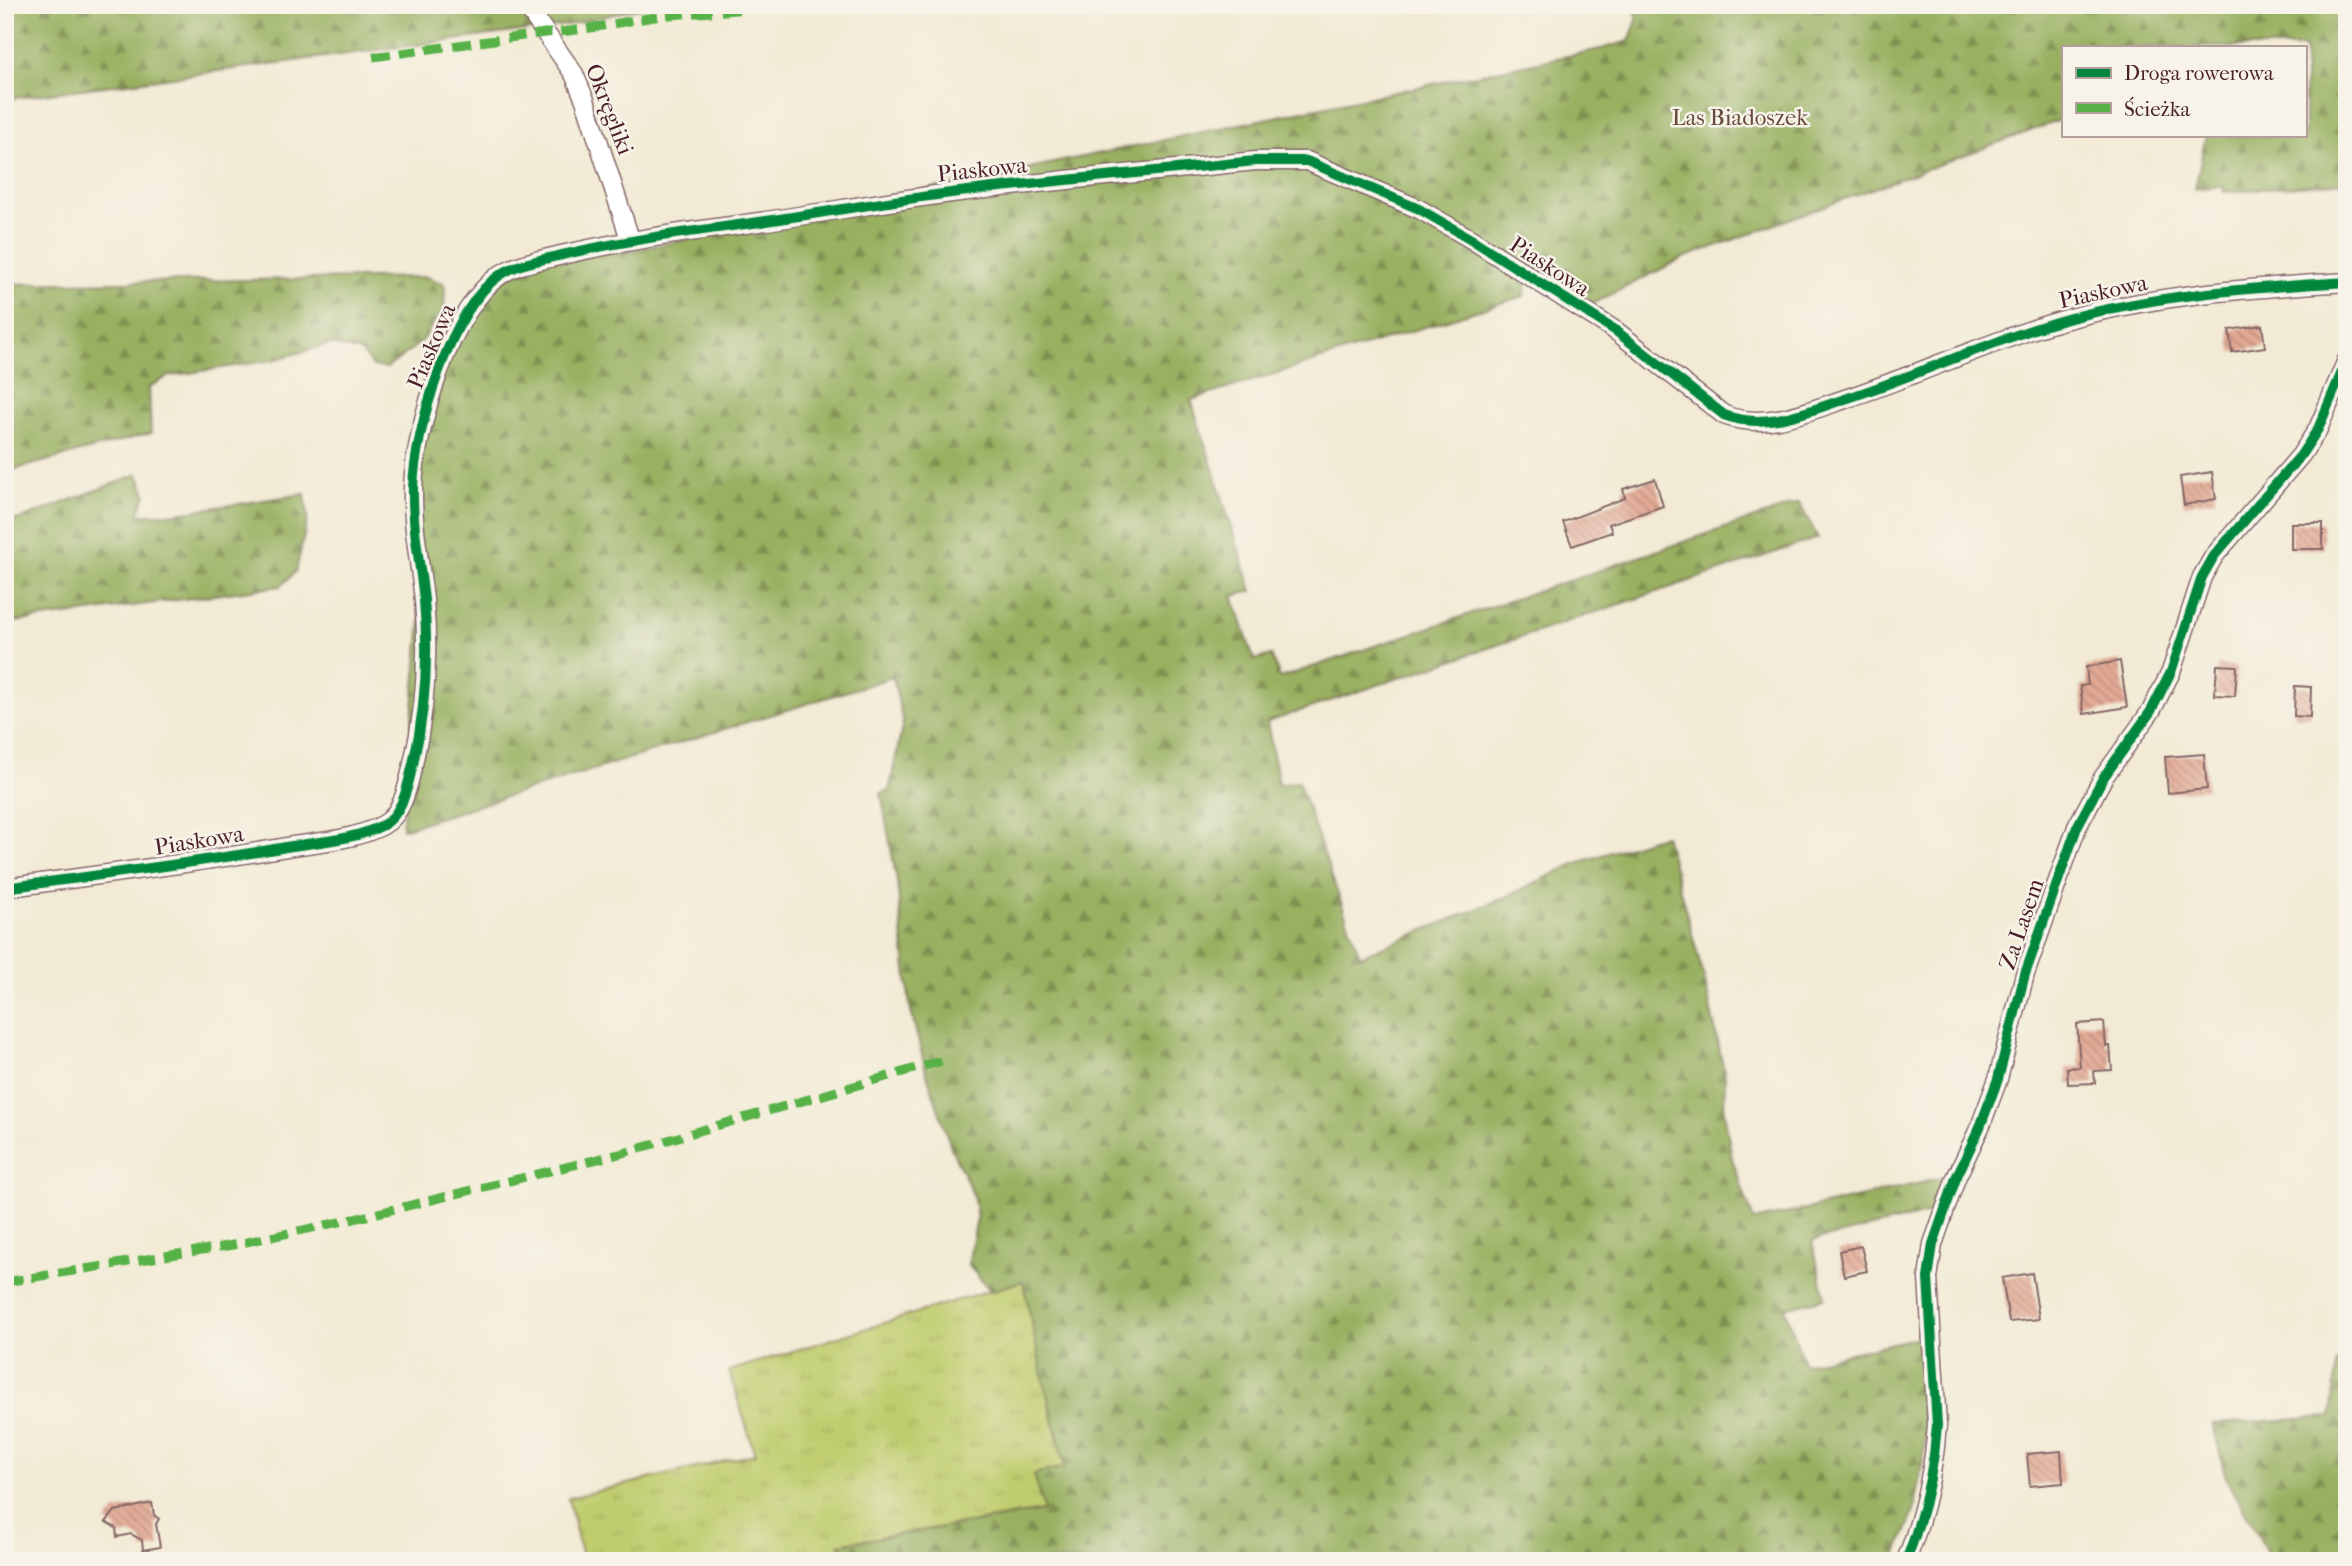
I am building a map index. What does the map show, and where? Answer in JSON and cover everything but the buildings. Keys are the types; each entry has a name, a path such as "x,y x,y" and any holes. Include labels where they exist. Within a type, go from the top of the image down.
{"street":[{"name":"Okręgliki","path":"526,5 574,74 630,239"},
{"name":"Piaskowa","path":"5,888 183,865 342,837 370,830 391,819 408,784 418,740 428,667 413,515 417,452 426,414 449,347 471,304 499,276 514,267 536,261 630,239 938,195 1256,162 1307,161 1409,205 1471,239 1616,331 1724,415 1763,422 1860,394 1991,344 2054,323 2099,312 2156,300 2249,288 2347,282"},
{"name":"Za Lasem","path":"1906,1561 1927,1497 1936,1443 1928,1278 1933,1244 1956,1178 1998,1079 2025,974 2053,891 2088,805 2103,778 2151,711 2171,671 2202,577 2214,556 2307,447 2318,429 2347,360"}],"green space":[{"path":"5,5 653,5 567,25 5,99"},
{"name":"Las Biadoszek","path":"1634,5 2347,5 2347,182 2224,192 2223,186 2195,189 2206,136 2306,136 2306,46 2062,46 2062,119 1683,258 1592,304 1529,267 1524,296 1191,400 1252,591 1233,596 1254,660 1271,655 1280,678 1799,503 1818,538 1267,722 1279,785 1298,781 1360,956 1504,898 1574,864 1665,835 1704,978 1725,1076 1724,1111 1732,1159 1754,1221 1943,1178 1928,1214 1812,1241 1825,1298 1785,1308 1804,1364 1919,1337 1927,1395 1924,1453 1913,1514 1894,1561 849,1561 839,1544 1044,1511 1034,1474 1065,1467 1023,1281 991,1291 968,1265 977,1218 973,1194 952,1150 927,1075 910,1007 897,882 881,793 889,791 903,723 893,677 402,829 423,598 413,485 442,365 484,289 549,258 631,251 1601,49 1629,41 1637,20"},
{"path":"426,277 445,284 444,308 421,342 387,368 372,366 362,352 330,344 273,360 169,376 149,387 151,433 5,472 5,284"},
{"path":"138,474 146,494 138,514 170,514 305,494 308,517 296,571 281,586 5,623 5,522 24,518"},
{"path":"1023,1280 1065,1468 1044,1511 839,1544 849,1561 583,1561 568,1498 755,1454 729,1371"},
{"path":"2337,1362 2347,1362 2347,1561 2272,1561 2225,1475 2213,1424 2331,1417"}],"marked path":[{"path":"373,57 669,15 778,5"},
{"path":"5,1282 233,1245 354,1219 623,1153 944,1060"}],"cycle path":[{"path":"5,888 333,840 371,830 390,820 404,798 409,781 421,723 425,682 424,600 413,502 420,435 439,372 466,314 482,291 500,275 532,262 652,238 936,195 1256,161 1307,161 1419,209 1471,239 1616,331 1724,415 1755,421 1786,417 1818,408 2027,331 2089,313 2198,294 2347,282"},
{"path":"1906,1561 1927,1494 1937,1425 1928,1278 1933,1244 1956,1178 1980,1127 1998,1079 2025,974 2077,827 2103,778 2151,711 2171,672 2202,577 2214,556 2301,455 2318,429 2347,360"}]}
